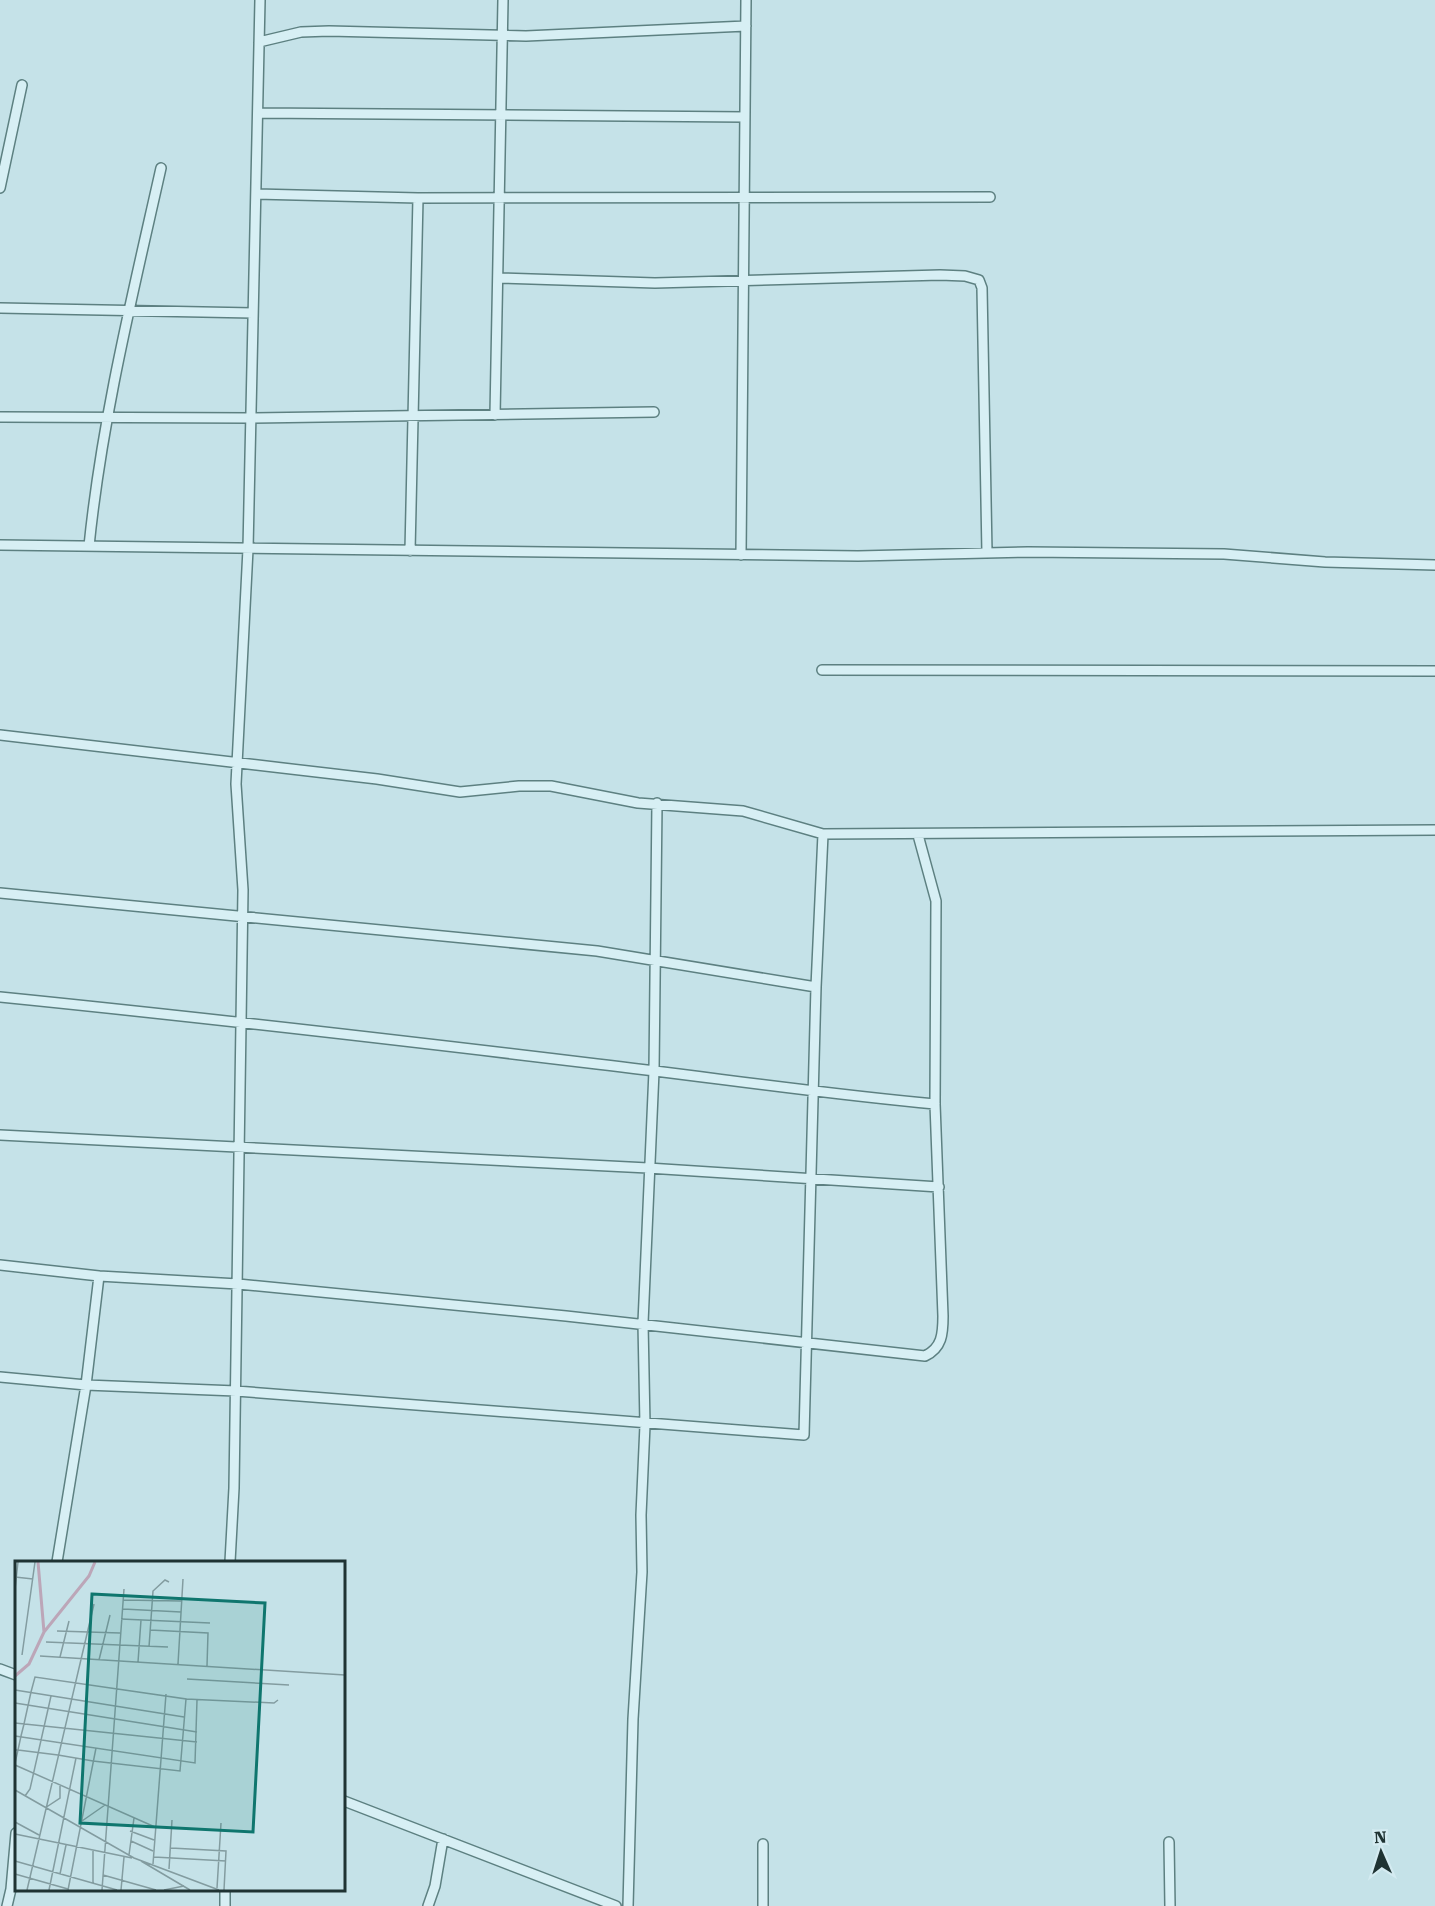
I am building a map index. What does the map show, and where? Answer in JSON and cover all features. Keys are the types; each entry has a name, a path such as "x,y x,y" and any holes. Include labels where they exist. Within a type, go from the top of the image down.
{"street":[{"path":"230,1561 236,1391 242,1022 242,917 236,784 248,549 260,0"},
{"path":"495,414 500,278 502,0"},
{"path":"741,555 746,0"},
{"path":"259,42 301,32 329,31 502,36 746,26"},
{"path":"0,188 22,85"},
{"path":"258,113 745,117"},
{"path":"89,546 97,466 161,168"},
{"path":"256,194 418,198 990,197"},
{"path":"410,550 418,198"},
{"path":"500,278 655,283 940,275 965,276 979,280 982,288 987,553"},
{"path":"0,308 253,313"},
{"path":"0,417 251,418 654,412"},
{"path":"0,545 858,556 987,553 1224,554 1325,562 1435,565"},
{"path":"822,670 1435,671"},
{"path":"0,735 377,778 460,792 519,786 551,786 638,803 743,811 823,834 1435,830"},
{"path":"628,1906 633,1719 642,1572 641,1515 645,1425 643,1323 654,1071 653,960 657,803"},
{"path":"0,1377 86,1385 236,1391 804,1436 816,987 823,834"},
{"path":"0,1265 99,1276 238,1284 643,1323 925,1356 934,1352 943,1334 936,1104 936,901 918,835"},
{"path":"0,893 597,951 816,987"},
{"path":"0,997 242,1022 654,1071 813,1093 936,1104"},
{"path":"0,1135 648,1168 939,1187"},
{"path":"57,1561 86,1385 99,1276"},
{"path":"0,1669 15,1675"},
{"path":"345,1800 616,1906"},
{"path":"428,1906 435,1886 442,1839"},
{"path":"1169,1842 1170,1906"},
{"path":"763,1844 763,1906"},
{"path":"7,1906 14,1888 15,1860"}]}
